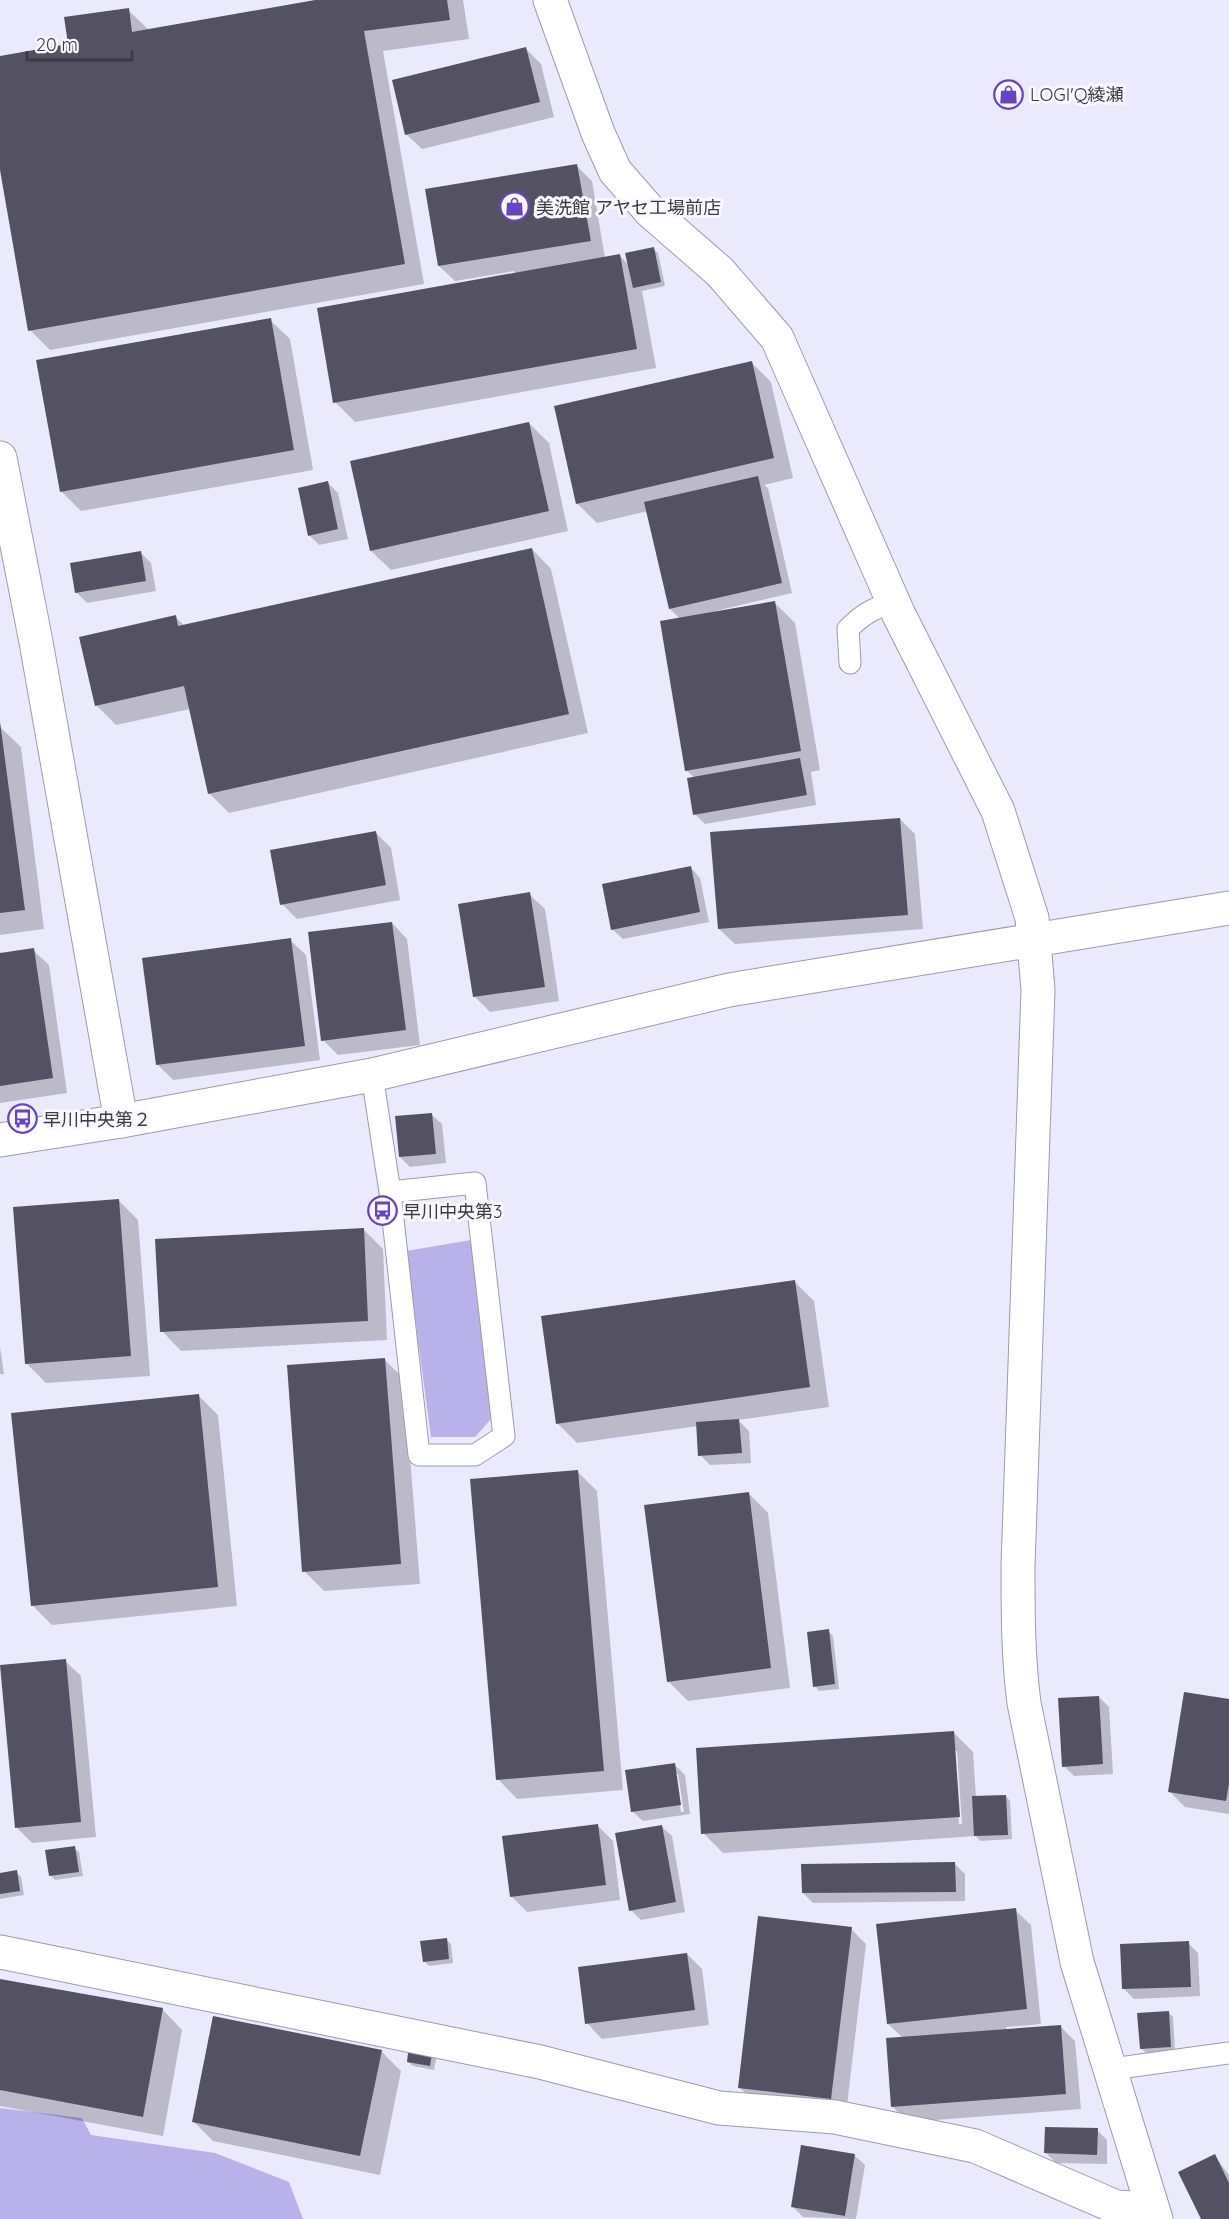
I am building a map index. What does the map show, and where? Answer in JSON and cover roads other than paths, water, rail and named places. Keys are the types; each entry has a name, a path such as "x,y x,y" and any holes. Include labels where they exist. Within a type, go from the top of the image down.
{"street":[{"path":"0,1952 540,2062 719,2108 835,2117 975,2146 1116,2207 1154,2214 1071,1937 1024,1703 1018,1651 1019,1554 1038,990 1034,942 1026,894 998,811 894,603 777,338 720,272 650,211 615,171 598,133 550,0"},
{"path":"0,458 36,642 121,1121"},
{"path":"0,1140 121,1121 372,1075 729,990 1034,942 1229,908"}],"lane":[{"path":"850,663 848,629 862,615 880,606 894,603"},
{"path":"372,1075 390,1192 419,1455 475,1455 504,1436 476,1183 390,1192"},
{"path":"1112,2069 1229,2054"}],"place":[{"name":"LOGI'Q綾瀬","path":"1009,94"},
{"name":"美洗館 アヤセ工場前店","path":"515,207"},
{"name":"早川中央第２","path":"22,1119"},
{"name":"早川中央第3","path":"382,1211"}]}
